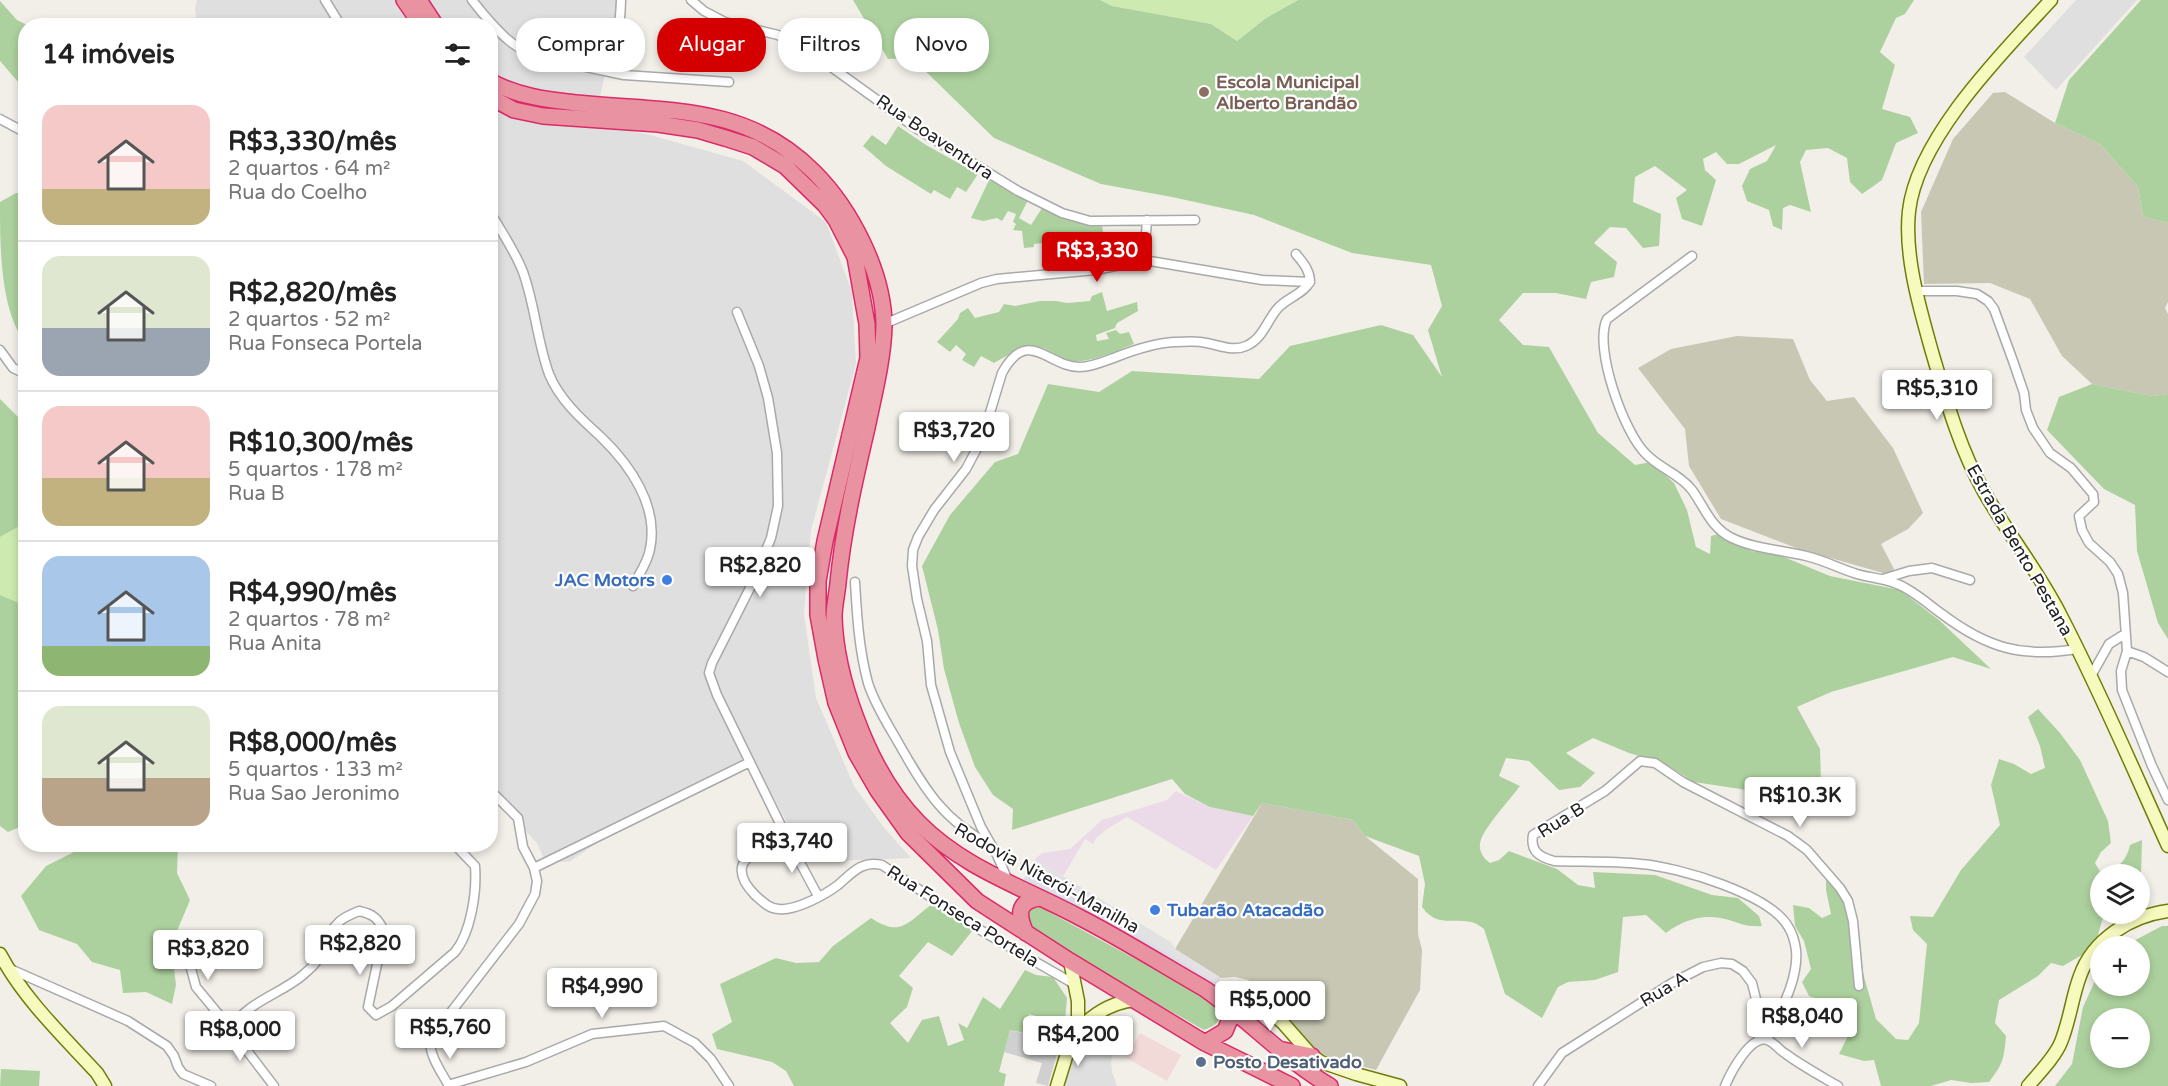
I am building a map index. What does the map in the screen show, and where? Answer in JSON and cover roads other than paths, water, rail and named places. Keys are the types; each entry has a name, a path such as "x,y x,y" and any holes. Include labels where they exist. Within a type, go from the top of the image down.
{"highway":[{"path":"404,0 416,18"},
{"path":"419,0 431,18"},
{"name":"Rodovia Niterói-Manilha","path":"498,84 527,95 552,100 697,112 729,120 759,132 778,143 814,172 841,204 859,232 871,261 884,324 880,370 841,552 834,616 838,658 849,699 877,765 906,808 942,843 970,862 1080,917 1205,989 1279,1050 1330,1086"},
{"path":"498,101 514,110 543,116 668,125 698,130 753,147 784,166 825,205 836,220 855,257 867,324 868,358 818,580 818,615 836,703 856,753 878,791 908,832 977,901 1204,1043 1292,1086"},
{"path":"1026,933 1020,920 1023,906 1029,900 1040,898"},
{"path":"1204,1043 1225,1031 1230,1019 1223,1002"},
{"path":"1279,1050 1312,1056"}],"main road":[{"name":"Estrada Bento Pestana","path":"2051,0 1977,82 1939,136 1919,175 1909,210 1909,242 1916,291 1948,406 1966,457 1984,492 2055,605 2091,676 2168,846"},
{"path":"2028,1086 2060,1045 2073,1007 2080,975 2091,955 2106,937 2130,922 2164,911 2168,901"},
{"path":"0,954 33,1003 97,1073 105,1086"},
{"path":"1057,1086 1078,1018 1076,985 1070,961"},
{"path":"1223,1002 1227,994 1233,990 1239,988 1245,990 1283,1023 1312,1056 1321,1062 1400,1086"},
{"path":"1070,1040 1087,1021 1099,1012 1113,1004 1134,1000"}],"street":[{"path":"325,0 336,18"},
{"path":"472,0 487,18"},
{"path":"620,18 621,0"},
{"name":"Rua Boaventura","path":"691,0 704,11 725,22 778,35 816,56 916,128 1018,191 1062,213 1090,221 1195,220"},
{"path":"498,30 516,45"},
{"path":"610,72 729,82"},
{"path":"0,119 18,129"},
{"path":"1144,260 1147,220"},
{"path":"498,227 523,272 549,375 578,416 607,443 631,473 645,497 650,516 652,539 647,560 633,586"},
{"path":"1009,882 968,798 944,731 932,685 927,641 912,566 913,550 918,537 934,510 966,469 982,439 1002,373 1015,356 1028,350 1039,351 1070,366 1080,367 1170,342 1206,342 1234,349 1246,346 1263,332 1271,315 1282,303 1307,288 1310,275 1296,254"},
{"path":"1692,256 1658,283 1617,310 1607,319 1604,326 1609,377 1635,440 1645,454 1692,489 1712,522 1723,533 1735,540 1763,548 1804,555 1859,575 1898,584 1971,635 2001,647 2050,654 2077,649"},
{"path":"884,324 981,283 997,279 1096,270 1144,260 1253,278 1310,282"},
{"path":"1916,291 1957,291 1977,294 1988,301 1994,309 2017,371 2024,393 2026,410 2033,428 2050,453 2071,468 2094,494 2094,502 2079,516 2079,524 2089,543 2110,562 2118,574 2123,593 2127,651 2121,671 2122,690 2168,800"},
{"path":"737,312 759,366 768,398 777,453 778,506 771,538 753,582 709,673 717,695 818,896"},
{"path":"0,350 13,368 18,370"},
{"path":"1882,579 1932,568 1970,580"},
{"path":"855,582 857,622 864,668 881,713 922,785 948,816 970,834 991,845"},
{"path":"2091,676 2109,644 2125,634"},
{"path":"2127,651 2144,657 2168,672"},
{"name":"Rua B","path":"1763,1040 1792,982 1796,964 1796,948 1789,927 1778,915 1737,891 1694,875 1642,864 1554,861 1543,858 1533,849 1533,836 1605,791 1640,761 1655,763 1683,782 1788,836 1807,850 1840,888 1848,901 1853,921 1859,986"},
{"path":"534,868 750,762"},
{"path":"498,800 518,818 523,847 534,868 537,881 535,894 519,924 431,1038 433,1054 449,1086 526,1062 592,1034 664,1026 695,1043 711,1059 729,1086"},
{"name":"Rua Fonseca Portela","path":"788,840 751,856 743,864 742,873 748,889 764,904 777,910 803,904 836,886 862,866 872,863 882,865 982,931 1076,985"},
{"path":"233,1026 239,1017 288,986 316,963 332,930 339,922 359,911 372,914 380,921 384,931 368,1007 376,1015 392,1006 455,952 463,941 468,928 476,878 475,866 463,852"},
{"path":"183,939 196,987 220,1016 233,1026 248,1052 274,1086"},
{"name":"Rua A","path":"1538,1086 1562,1053 1672,983 1702,967 1721,963 1732,964 1743,971 1752,983 1763,1040"},
{"path":"8,968 128,1022 166,1046 183,1074 211,1086"},
{"path":"1725,1086 1749,1047 1763,1040 1839,1086"}],"place":[{"name":"Escola Municipal Alberto Brandão","path":"1204,92"},
{"name":"JAC Motors","path":"667,580"},
{"name":"Tubarão Atacadão","path":"1155,910"},
{"name":"Posto Desativado","path":"1201,1062"}]}
